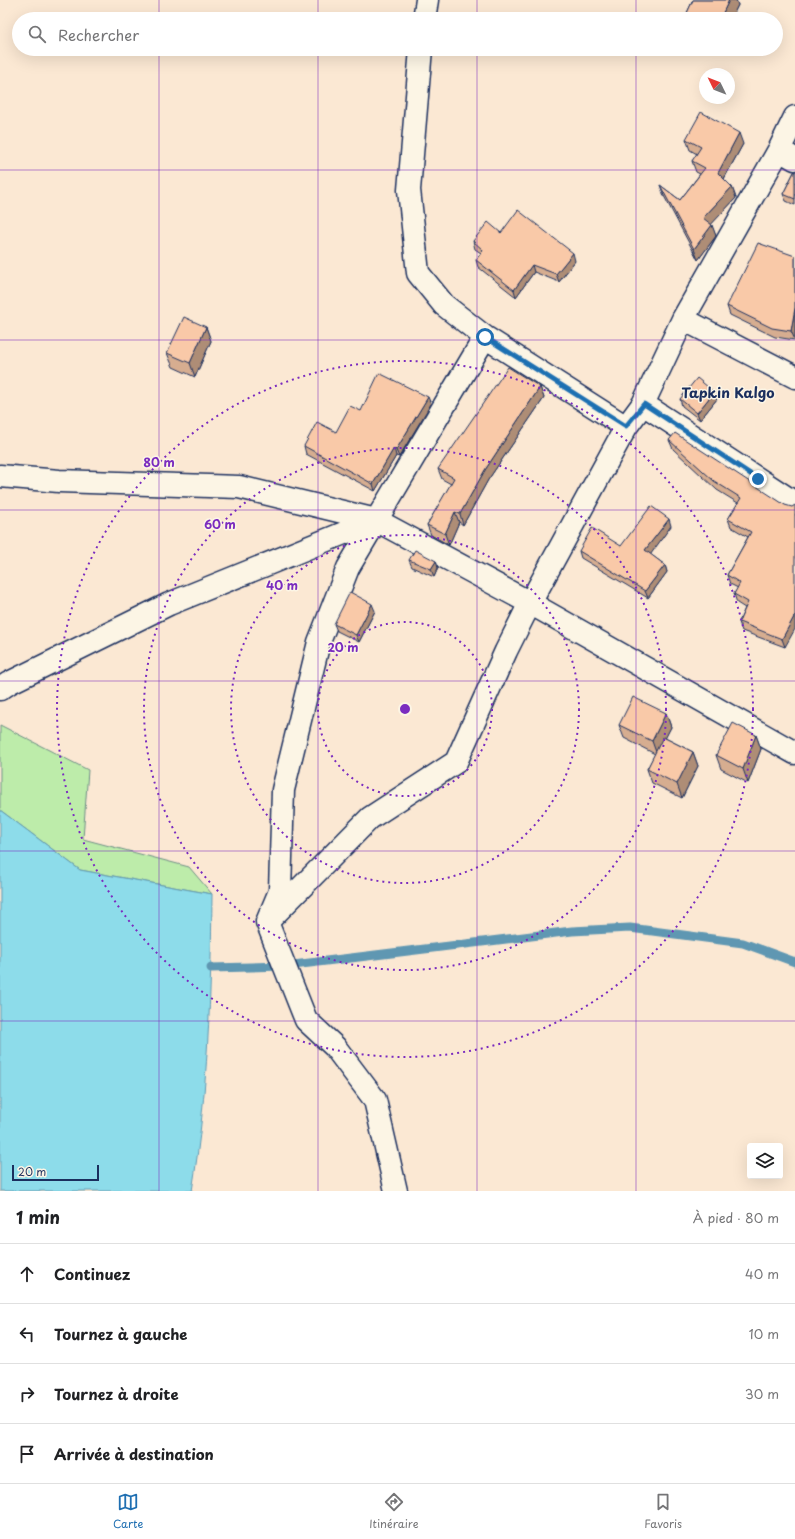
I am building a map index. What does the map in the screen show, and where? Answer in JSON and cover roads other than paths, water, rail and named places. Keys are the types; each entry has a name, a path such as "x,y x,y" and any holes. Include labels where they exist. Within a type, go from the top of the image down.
{"street":[{"path":"425,12 427,0"},
{"path":"420,56 409,190 418,273 444,305 485,337 626,426"},
{"path":"267,922 370,818 456,762 506,651 530,603 626,426 644,404 683,319 787,155 795,117"},
{"path":"683,319 795,377"},
{"path":"396,1191 375,1100 335,1047 306,1020 267,922 280,891 283,790 319,642 348,568 485,337"},
{"path":"644,404 795,503"},
{"path":"0,476 58,481 239,487 376,520 530,603 795,753"},
{"path":"0,689 9,682 169,604 376,520"}],"water":[{"path":"0,810 80,870 212,894 208,1043 202,1117 192,1191 0,1191"}],"waterway":[{"path":"211,968 285,966 572,931 630,928 743,943 795,962"}],"district":[{"name":"Tapkin Kalgo","path":"728,393"}]}
